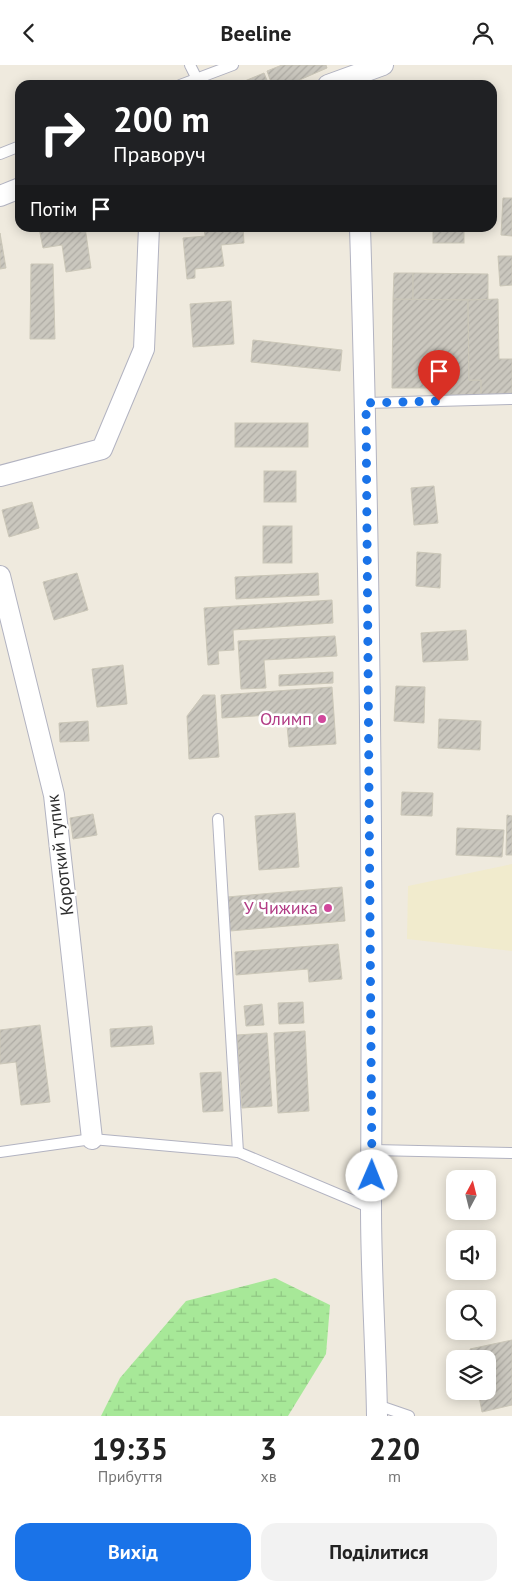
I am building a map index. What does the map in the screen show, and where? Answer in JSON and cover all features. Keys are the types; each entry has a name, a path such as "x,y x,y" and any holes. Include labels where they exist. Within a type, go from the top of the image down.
{"street":[{"path":"344,80 364,74 383,65"},
{"path":"0,196 15,190"},
{"path":"0,476 102,449 144,349 149,232"},
{"path":"360,232 366,403 371,1208 377,1411"},
{"name":"Короткий тупик","path":"0,576 54,795 92,1139"}],"lane":[{"path":"190,65 197,79"},
{"path":"194,80 233,65"},
{"path":"0,154 15,148"},
{"path":"366,403 512,399"},
{"path":"218,819 238,1152"},
{"path":"0,1152 92,1139 238,1152 371,1208"},
{"path":"372,1150 512,1153"},
{"path":"377,1411 409,1416"}],"shaded area":[{"path":"512,864 512,951 407,939 408,886"}],"green space":[{"path":"275,1278 330,1305 326,1354 288,1416 101,1416 120,1378 186,1301"}],"building":[{"path":"282,65 326,65 327,68 299,80 270,80 267,71"},
{"path":"264,73 267,80 247,80"},
{"path":"503,198 512,198 512,236 501,235"},
{"path":"40,232 86,232 91,268 66,272 62,245 43,248"},
{"path":"205,232 243,232 244,243 221,245 224,266 195,269 195,278 187,279 183,238 205,236"},
{"path":"433,232 464,232 464,243 433,243"},
{"path":"0,233 6,268 0,269"},
{"path":"498,256 512,256 512,285 500,286"},
{"path":"31,264 53,264 55,339 30,339"},
{"path":"394,273 413,273 413,300 393,299"},
{"path":"413,273 488,274 488,300 413,300"},
{"path":"393,299 468,300 469,380 481,380 481,395 433,395 433,388 392,388"},
{"path":"498,299 499,359 512,359 512,395 481,395 481,380 469,380 468,300"},
{"path":"231,301 234,344 193,347 190,304"},
{"path":"253,340 342,350 340,371 251,362"},
{"path":"235,423 308,423 308,447 235,447"},
{"path":"264,471 296,471 296,502 264,502"},
{"path":"434,486 438,523 414,525 411,488"},
{"path":"32,502 39,528 9,537 2,510"},
{"path":"263,526 292,526 292,563 263,563"},
{"path":"417,552 441,554 440,588 416,586"},
{"path":"77,573 88,610 54,620 43,582"},
{"path":"318,573 319,595 236,599 235,577"},
{"path":"332,600 333,623 233,630 234,650 218,651 219,664 208,665 204,608"},
{"path":"466,630 468,660 423,662 421,633"},
{"path":"335,636 337,656 264,660 266,688 241,689 238,641"},
{"path":"123,665 127,704 97,707 92,669"},
{"path":"333,672 333,683 279,686 279,675"},
{"path":"396,686 425,687 424,723 394,721"},
{"path":"332,687 336,744 289,747 286,714 222,718 221,695"},
{"path":"203,695 215,695 219,757 189,759 187,716"},
{"path":"439,719 481,721 480,750 438,748"},
{"path":"88,721 89,741 60,742 59,723"},
{"path":"402,792 433,793 432,816 401,815"},
{"path":"295,813 299,867 259,870 255,816"},
{"path":"93,814 97,835 73,839 70,818"},
{"path":"507,815 512,816 512,855 506,855"},
{"path":"457,828 504,830 502,857 456,855"},
{"path":"342,887 345,921 230,931 227,897"},
{"path":"338,944 342,979 309,982 308,969 236,975 235,952"},
{"path":"303,1002 304,1023 279,1024 278,1003"},
{"path":"262,1004 264,1025 246,1026 244,1006"},
{"path":"40,1025 50,1102 21,1105 16,1062 0,1064 0,1030"},
{"path":"152,1026 154,1044 111,1047 110,1029"},
{"path":"305,1031 309,1111 278,1113 274,1033"},
{"path":"267,1033 272,1106 242,1108 237,1035"},
{"path":"221,1072 223,1111 203,1112 200,1073"},
{"path":"512,1340 512,1405 482,1412 480,1400 496,1400 496,1350 470,1349"}],"place":[{"name":"Олимп","path":"322,719"},
{"name":"У Чижика","path":"328,908"}],"route":[{"path":"372,1176 372,946 366,403 439,401"}]}
